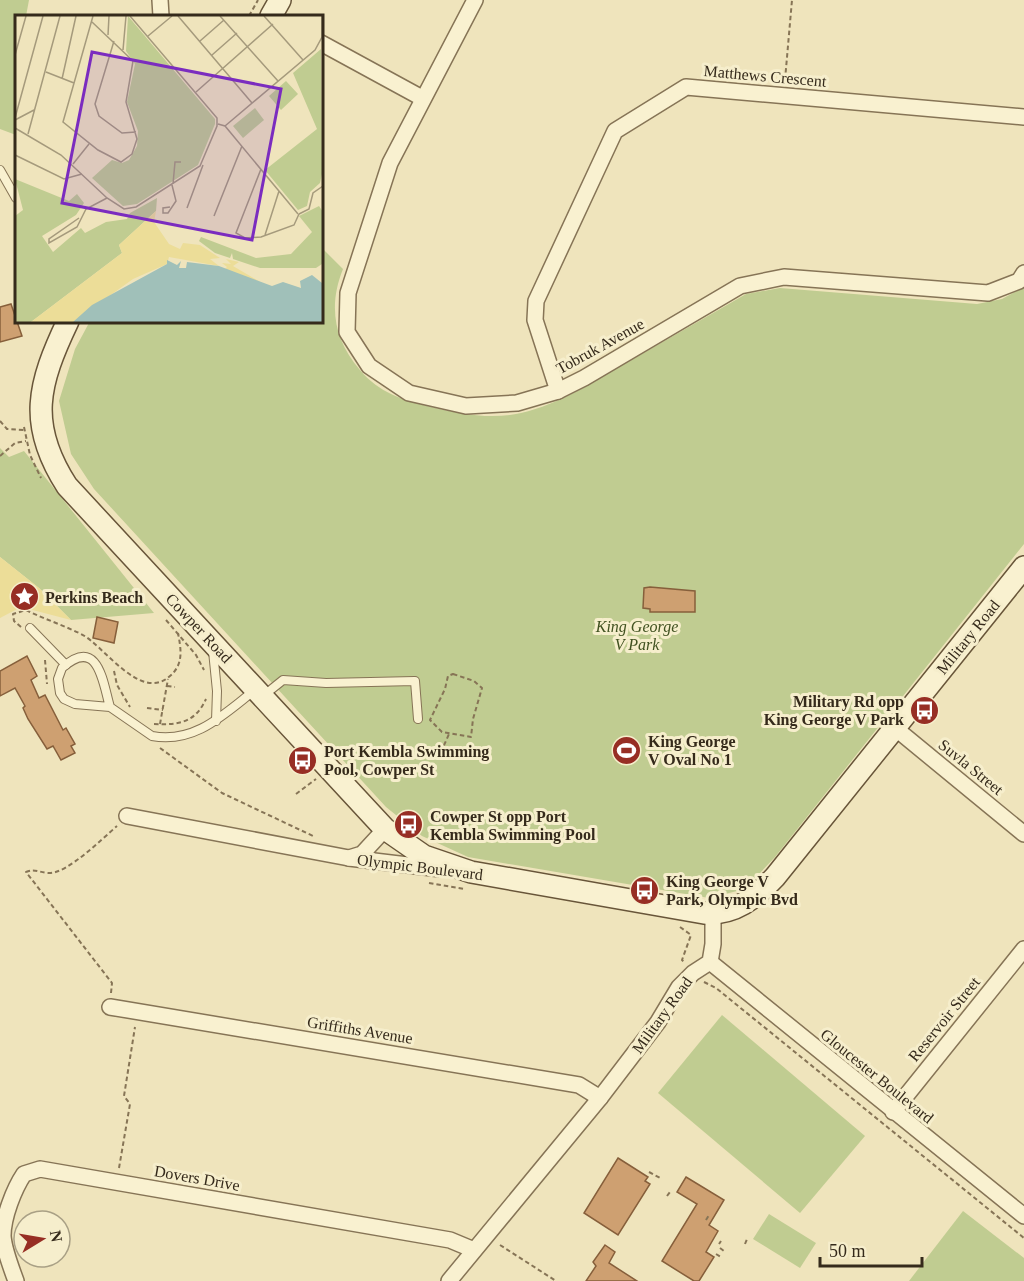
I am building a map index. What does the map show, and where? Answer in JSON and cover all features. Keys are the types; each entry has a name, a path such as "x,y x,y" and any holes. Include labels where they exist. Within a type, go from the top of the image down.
{"main road":[{"path":"272,15 280,0"},
{"name":"Cowper Road","path":"68,322 51,357 41,394 41,430 52,464 80,501 385,829 424,856 472,882"},
{"name":"Military Road","path":"713,914 740,907 763,890 1024,567"},
{"name":"Olympic Boulevard","path":"472,882 713,914"}],"street":[{"path":"160,0 161,15"},
{"name":"Tobruk Avenue","path":"475,0 390,163 348,293 347,332 369,366 410,393 466,406 517,403 558,391 740,286 784,277 988,293 1019,281 1024,273"},
{"path":"322,44 422,98"},
{"name":"Matthews Crescent","path":"558,391 535,320 536,302 615,131 686,87 1024,117"},
{"name":"Suvla Street","path":"895,728 1024,834"},
{"name":"Olympic Boulevard","path":"127,816 331,853 472,882"},
{"path":"349,858 362,854 385,829"},
{"path":"710,962 713,944 713,914"},
{"name":"Reservoir Street","path":"893,1112 1024,949"},
{"name":"Military Road","path":"449,1281 600,1098 658,1022 679,987 693,973 710,962"},
{"name":"Gloucester Boulevard","path":"710,962 1024,1216"},
{"name":"Griffiths Avenue","path":"110,1007 579,1085 600,1098"},
{"name":"Dovers Drive","path":"16,1281 3,1234 18,1184 24,1174 40,1169 450,1239 474,1250"}],"lane":[{"path":"0,170 15,196"},
{"path":"26,628 66,665"},
{"path":"212,642 217,691 216,721"},
{"path":"110,707 103,674 98,665 82,658 66,665 58,679 60,693 64,699 75,704 110,707 152,736 160,738 201,731 283,680 326,683 415,681 418,719"}],"path":[{"path":"250,15 258,0"},
{"path":"784,95 792,0"},
{"path":"0,421 7,429 24,430"},
{"path":"0,456 15,444 26,441"},
{"path":"26,628 14,621 13,614 26,610 83,634 114,663 141,681 159,682 168,678"},
{"path":"160,724 168,678 179,663 181,655 178,633 196,655 205,673"},
{"path":"87,650 93,643"},
{"path":"45,659 45,680 49,690"},
{"path":"114,671 117,685 133,710"},
{"path":"453,674 474,681 482,693 473,718 471,737 449,734 436,729 429,720 445,689 448,676 453,674"},
{"path":"167,686 175,687"},
{"path":"154,724 171,725 191,719 200,711 207,692"},
{"path":"147,708 163,710"},
{"path":"426,755 441,753 449,734"},
{"path":"152,744 160,747 222,793 314,836 331,853"},
{"path":"296,794 316,779 320,772"},
{"path":"110,1007 112,983 26,872 32,870 49,873 79,860 127,816"},
{"path":"428,883 472,882"},
{"path":"675,926 691,935 682,960"},
{"path":"709,986 716,988 1024,1238"},
{"path":"117,1182 130,1104 124,1096 134,1035"},
{"path":"649,1172 662,1179"},
{"path":"667,1196 670,1192"},
{"path":"706,1220 709,1215"},
{"path":"745,1244 747,1239"},
{"path":"500,1245 556,1281"},
{"path":"716,1254 721,1257"}],"green space":[{"path":"0,0 29,0 26,15 15,15 15,135 0,129"},
{"name":"King George V Park","path":"322,248 343,269 336,296 336,322 344,347 367,378 383,390 411,402 453,412 498,416 521,413 563,398 746,294 780,288 977,304 1002,299 1024,287 1024,544 775,857 745,889 709,898 468,857 422,836 386,807 94,489 71,454 59,401 75,349 89,322 322,322"},
{"path":"0,448 9,457 24,451 154,613 71,620 39,588 0,557"},
{"path":"722,1015 865,1136 800,1213 658,1093"},
{"path":"963,1211 1024,1258 1024,1281 909,1281"},
{"path":"769,1214 816,1243 800,1268 753,1239"}],"sand":[{"name":"Perkins Beach","path":"0,557 39,588 71,620 21,607 0,618"}],"building":[{"path":"11,304 15,322 17,322 22,336 0,342 0,307"},
{"path":"644,588 695,591 695,612 650,612 650,609 643,608"},
{"path":"97,617 118,622 114,643 93,638"},
{"path":"27,656 37,676 31,680 39,698 45,695 63,730 66,728 75,744 71,746 75,753 61,760 53,746 47,749 28,719 23,708 25,706 15,688 0,696 0,671"},
{"path":"618,1158 648,1177 645,1181 650,1184 618,1235 584,1213"},
{"path":"686,1177 724,1200 709,1225 718,1231 706,1252 714,1257 699,1281 694,1281 662,1261 697,1204 677,1192"},
{"path":"605,1245 615,1252 609,1263 637,1281 586,1281 596,1266 593,1262"}],"place":[{"name":"Perkins Beach","path":"24,597"},
{"name":"Military Rd opp King George V Park","path":"925,710"},
{"name":"King George V Oval No 1","path":"627,750"},
{"name":"Port Kembla Swimming Pool, Cowper St","path":"303,760"},
{"name":"Cowper St opp Port Kembla Swimming Pool","path":"409,825"},
{"name":"King George V Park, Olympic Bvd","path":"645,890"}]}
